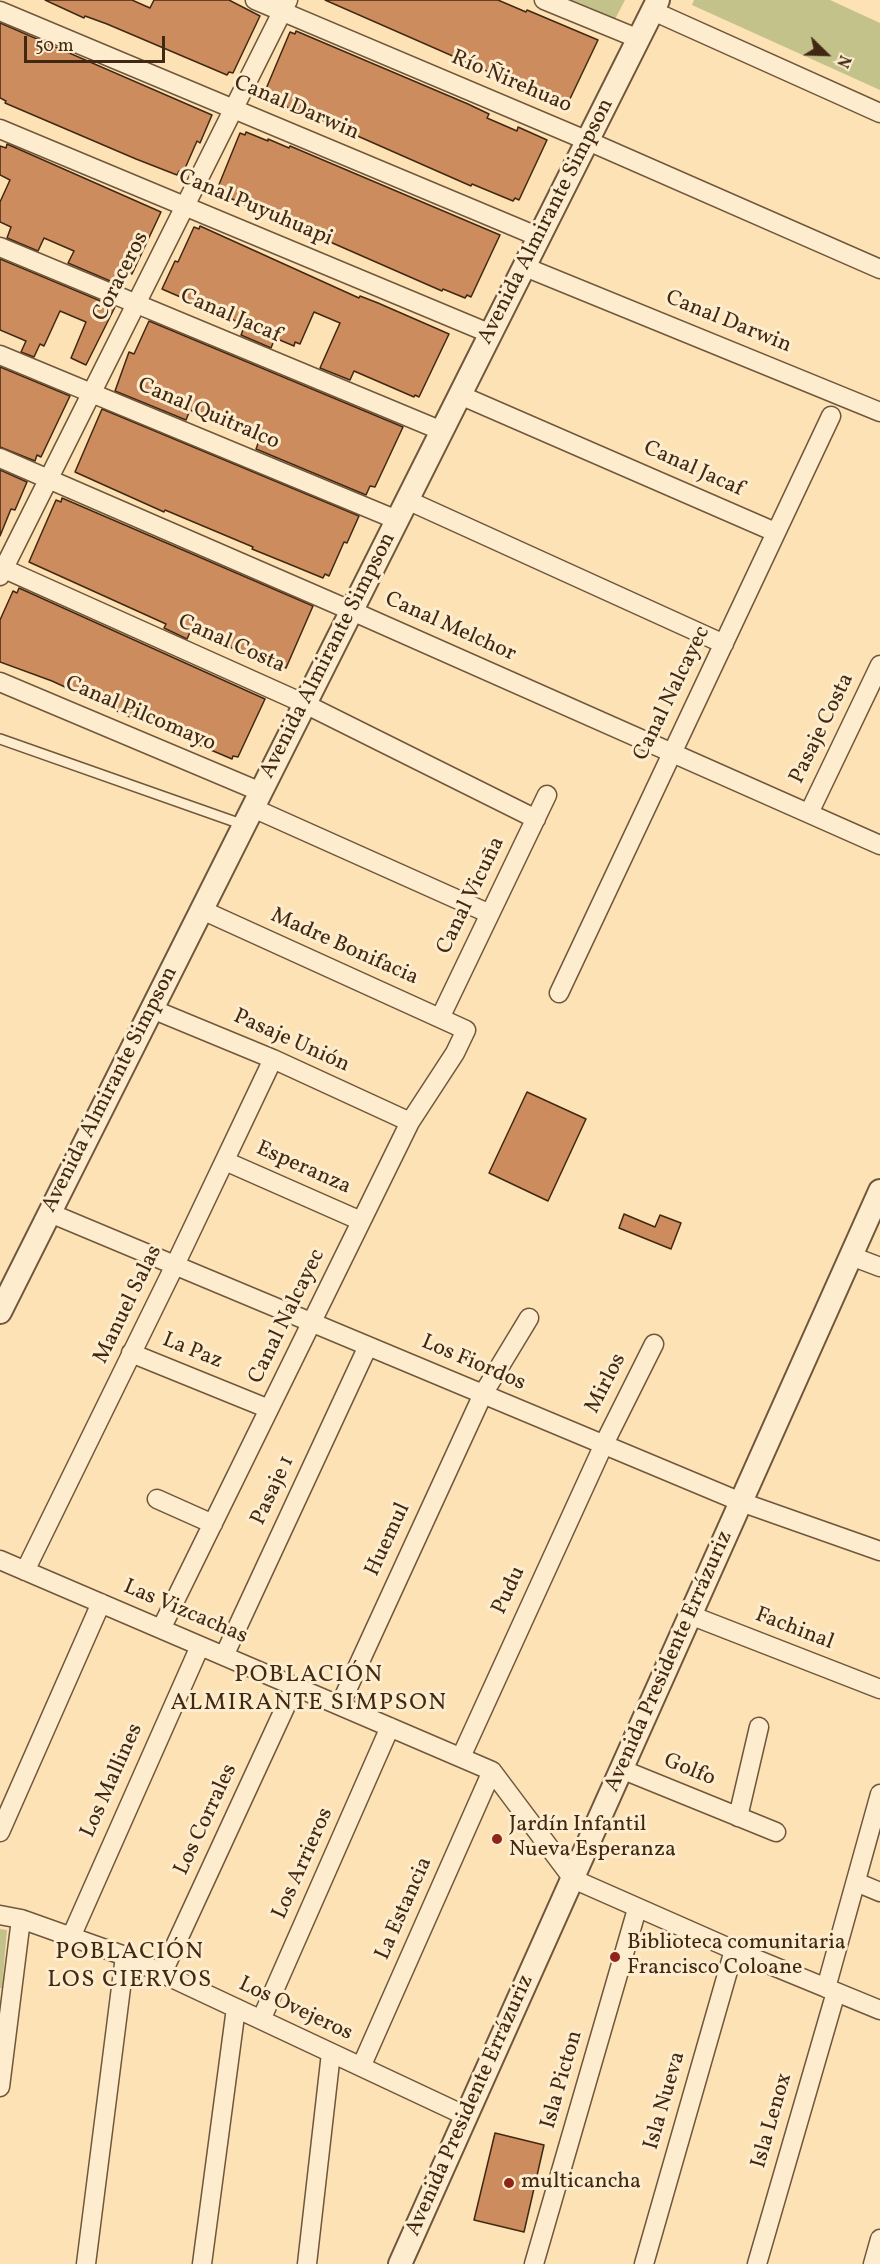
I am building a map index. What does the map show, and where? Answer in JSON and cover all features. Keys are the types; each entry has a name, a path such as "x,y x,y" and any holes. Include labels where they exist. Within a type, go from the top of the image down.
{"street":[{"name":"Río Ñirehuao","path":"255,0 285,6 880,269"},
{"path":"544,0 639,39"},
{"name":"Coraceros","path":"1,571 285,6"},
{"path":"656,6 880,113"},
{"name":"Avenida Almirante Simpson","path":"0,1312 656,6"},
{"name":"Canal Darwin","path":"0,11 539,237"},
{"name":"Canal Puyuhuapi","path":"0,129 491,334"},
{"name":"Canal Jacaf","path":"0,247 442,431"},
{"name":"Canal Darwin","path":"525,267 880,411"},
{"name":"Canal Quitralco","path":"0,355 402,510 724,644"},
{"name":"Canal Jacaf","path":"460,395 775,532"},
{"name":"Canal Nalcayec","path":"559,993 671,751 831,416"},
{"name":"Canal Melchor","path":"0,458 352,610 880,845"},
{"name":"Canal Costa","path":"1,571 305,704 536,819"},
{"name":"Pasaje Costa","path":"809,813 880,665"},
{"name":"Canal Pilcomayo","path":"0,682 253,808 490,914"},
{"name":"Canal Vicuña","path":"440,1018 547,795"},
{"name":"Madre Bonifacia","path":"202,910 466,1030"},
{"name":"Pasaje Unión","path":"152,1009 273,1059 410,1122"},
{"name":"Canal Nalcayec","path":"161,1629 410,1122 455,1053 466,1030"},
{"name":"Manuel Salas","path":"25,1571 273,1059"},
{"name":"Esperanza","path":"225,1161 361,1221"},
{"name":"Avenida Presidente Errázuriz","path":"400,2264 880,1191"},
{"name":"Los Fiordos","path":"50,1213 741,1502 880,1551"},
{"path":"851,1256 880,1267"},
{"name":"Huemul","path":"340,1705 483,1394 529,1318"},
{"name":"Mirlos","path":"603,1444 654,1344"},
{"name":"Pasaje 1","path":"224,1656 368,1346"},
{"name":"La Paz","path":"131,1353 269,1409"},
{"name":"Pudu","path":"460,1757 603,1444"},
{"path":"157,1499 213,1524"},
{"name":"Las Vizcachas","path":"2,1566 25,1571 492,1771 573,1879"},
{"path":"0,1832 101,1603"},
{"name":"Fachinal","path":"690,1615 880,1689"},
{"name":"Los Mallines","path":"71,1937 200,1646"},
{"name":"Los Corrales","path":"162,1974 295,1686"},
{"name":"Golfo","path":"738,1816 759,1726"},
{"name":"Los Arrieros","path":"261,2020 390,1727"},
{"name":"Golfo","path":"621,1769 776,1833"},
{"name":"La Estancia","path":"361,2067 492,1771"},
{"name":"Isla Lenox","path":"757,2264 831,1990 856,1882 880,1794"},
{"path":"573,1879 637,1909 880,2010"},
{"path":"856,1882 880,1892"},
{"name":"Isla Picton","path":"534,2264 637,1909"},
{"name":"Los Ovejeros","path":"0,1915 21,1919 125,1956 466,2116"},
{"path":"0,2087 21,1919"},
{"name":"Isla Nueva","path":"644,2264 734,1950"},
{"path":"86,2264 125,1956"},
{"path":"202,2264 236,2008"},
{"path":"307,2264 332,2053"},
{"path":"873,2264 880,2239"}],"lane":[{"path":"0,739 253,808"}],"shaded area":[{"path":"566,0 625,0 614,21"},
{"path":"694,0 830,0 880,23 880,90 692,5"},
{"path":"0,1929 7,1930 2,1988 0,1988"}],"building":[{"path":"45,0 132,0 150,8 154,0 229,0 260,16 233,73 229,72 227,75"},
{"path":"325,0 498,0 598,40 568,103 564,101 562,104"},
{"path":"0,23 212,115 183,173 179,171 177,175 136,159 5,103 6,101 0,98"},
{"path":"296,31 468,104 489,114 487,118 517,131 518,127 547,140 519,200 515,198 513,201 472,184 471,186 263,96 290,32 295,34"},
{"path":"246,132 289,148 290,146 500,235 471,297 467,295 465,298 443,289 442,291 216,192 240,133 245,135"},
{"path":"7,144 161,212 132,274 128,272 122,286 68,263 74,251 44,238 38,251 7,238 11,227 0,222 0,202 10,180 0,175 0,146 6,148"},
{"path":"200,226 359,298 360,296 378,303 449,334 419,397 415,395 414,397 354,371 350,380 320,368 340,323 314,312 300,344 295,342 294,346 275,338 271,348 241,335 245,325 162,289 175,261 178,262 194,227 199,229"},
{"path":"0,259 115,307 86,365 71,358 86,322 60,311 44,346 40,344 34,357 21,352 26,341 0,330"},
{"path":"149,321 403,427 375,487 370,486 366,495 256,449 260,438 230,425 229,427 190,410 186,420 115,391 129,352 134,354"},
{"path":"0,367 70,396 41,457 37,455 35,461 0,447"},
{"path":"102,409 359,516 329,576 325,574 323,578 252,549 253,547 165,510 164,512 75,472"},
{"path":"0,470 27,482 15,510 11,509 0,536"},
{"path":"62,498 313,606 286,668 281,666 280,669 191,630 187,639 164,628 166,624 29,562 56,500 61,502"},
{"path":"19,588 265,699 238,757 233,756 232,759 130,717 52,681 0,662 0,620 13,591 17,593"},
{"path":"527,1092 586,1119 548,1201 489,1173"},
{"path":"624,1214 655,1227 660,1215 681,1223 671,1249 619,1228"},
{"name":"multicancha","path":"495,2133 544,2145 524,2232 474,2220"}],"place":[{"name":"Jardín Infantil Nueva Esperanza","path":"497,1839"},
{"name":"Biblioteca comunitaria Francisco Coloane","path":"615,1957"},
{"name":"multicancha","path":"509,2183"}],"district":[{"name":"POBLACIÓN ALMIRANTE SIMPSON","path":"309,1691"},
{"name":"POBLACIÓN LOS CIERVOS","path":"130,1968"}]}
